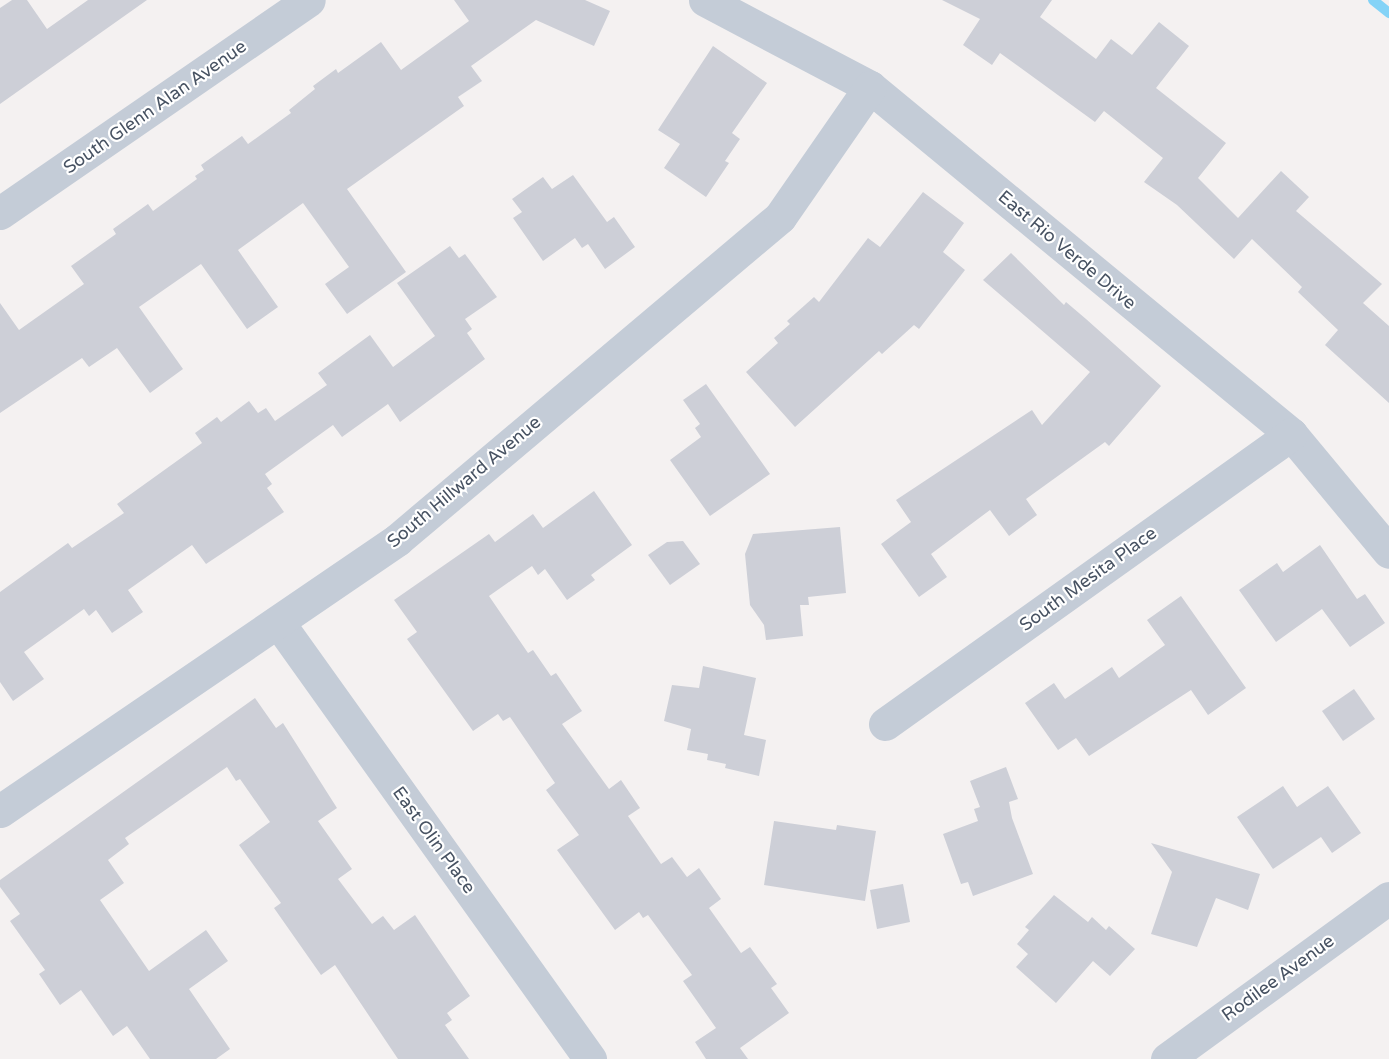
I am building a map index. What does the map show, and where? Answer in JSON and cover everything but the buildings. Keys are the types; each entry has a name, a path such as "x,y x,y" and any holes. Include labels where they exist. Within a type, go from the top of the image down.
{"street":[{"name":"South Glenn Alan Avenue","path":"0,213 309,0"},
{"name":"East Rio Verde Drive","path":"705,0 870,87 1291,434 1389,552"},
{"name":"South Hillward Avenue","path":"0,812 397,540 780,217 870,87"},
{"name":"South Mesita Place","path":"885,724 1291,434"},
{"name":"East Olin Place","path":"278,622 590,1059"},
{"name":"Rodilee Avenue","path":"1167,1059 1389,898"}],"waterway":[{"path":"1373,0 1389,13"}]}
